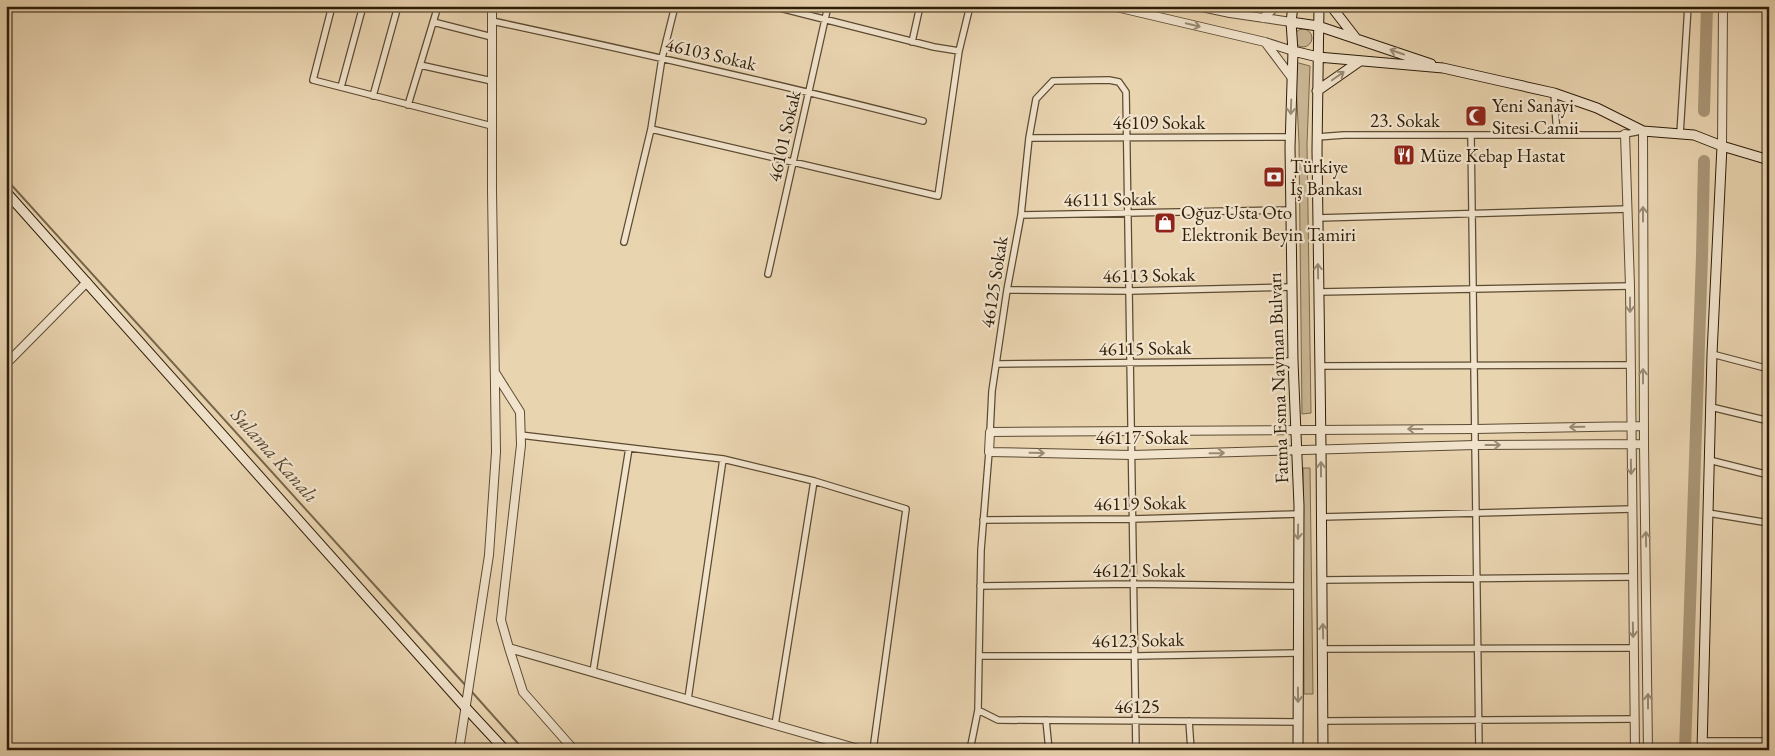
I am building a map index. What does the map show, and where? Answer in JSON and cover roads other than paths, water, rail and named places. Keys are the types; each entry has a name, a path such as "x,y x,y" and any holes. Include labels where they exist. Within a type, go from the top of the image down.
{"main road":[{"name":"Fatma Esma Nayman Bulvarı","path":"1293,6 1291,22 1293,52 1290,210 1294,430 1298,514 1298,750"},
{"path":"1319,6 1317,137 1323,750"},
{"path":"1331,6 1356,37"},
{"path":"1291,22 1318,26 1356,37 1443,68 1554,93 1597,108 1643,131 1694,135 1722,146 1769,160"},
{"path":"1293,52 1318,57 1443,68"},
{"path":"1317,91 1360,61"},
{"path":"1702,745 1712,354 1722,146"},
{"path":"6,192 504,750"}],"street":[{"path":"332,6 313,80 492,126"},
{"path":"340,87 363,6"},
{"path":"374,96 398,6"},
{"path":"408,104 438,6"},
{"path":"459,750 489,555 496,452 492,6"},
{"path":"624,242 651,129 662,58 675,6"},
{"path":"772,6 934,48 959,51"},
{"name":"46101 Sokak","path":"768,274 828,6"},
{"path":"912,42 920,6"},
{"path":"651,129 938,196 959,51 970,6"},
{"path":"1112,6 1265,42 1293,52"},
{"path":"1197,6 1230,10 1291,22"},
{"path":"1263,18 1276,6"},
{"path":"1680,134 1688,6"},
{"path":"1722,146 1723,6"},
{"name":"46103 Sokak","path":"492,21 810,92 923,121"},
{"path":"433,22 492,37"},
{"path":"1265,42 1292,78"},
{"path":"420,65 492,81"},
{"name":"46125 Sokak","path":"990,432 992,391 1007,290 1021,215 1029,138 1036,99 1053,82 1109,80 1119,82 1126,92 1135,656 1134,721 1136,750"},
{"path":"1554,93 1557,134"},
{"path":"1643,131 1644,444 1648,750"},
{"name":"23. Sokak","path":"1317,137 1625,134 1643,131"},
{"path":"1625,134 1630,286 1630,426 1635,750"},
{"path":"1471,135 1479,750"},
{"name":"46109 Sokak","path":"1029,138 1290,137"},
{"path":"1318,218 1628,209"},
{"name":"46111 Sokak","path":"1021,215 1290,210"},
{"path":"6,364 87,282"},
{"path":"1319,292 1630,286"},
{"name":"46113 Sokak","path":"1007,290 1130,291 1292,287"},
{"path":"1712,354 1769,369"},
{"name":"46115 Sokak","path":"997,364 1293,361"},
{"path":"1319,366 1630,364"},
{"path":"495,372 520,412 521,445 501,620 523,692 574,750"},
{"path":"1711,407 1769,421"},
{"name":"46117 Sokak","path":"990,432 1644,426"},
{"path":"970,750 978,710 980,586 990,432"},
{"path":"520,435 723,459 814,481 906,509 872,750"},
{"name":"46117 Sokak","path":"989,452 1132,454 1295,451 1321,448 1644,444"},
{"path":"593,672 629,448"},
{"path":"688,699 723,459"},
{"path":"1709,460 1769,476"},
{"path":"775,725 814,481"},
{"path":"1321,517 1632,509"},
{"path":"1708,513 1769,523"},
{"name":"46119 Sokak","path":"983,520 1133,519 1298,514"},
{"path":"1322,580 1632,577"},
{"name":"46121 Sokak","path":"980,586 1133,584 1298,586"},
{"path":"509,648 862,750"},
{"path":"1323,649 1633,648"},
{"name":"46123 Sokak","path":"979,656 1297,653"},
{"name":"46125","path":"978,710 998,720 1299,722"},
{"path":"1324,721 1634,719"},
{"path":"1046,720 1049,750"},
{"path":"1188,721 1190,750"},
{"path":"1702,745 1769,741"}],"waterway":[{"path":"1704,111 1707,6"},
{"path":"1685,750 1704,161"},
{"name":"Sulama Kanalı","path":"6,179 467,687"},
{"name":"Sulama Kanalı","path":"472,692 524,750"}],"place":[{"name":"Yeni Sanayi Sitesi Camii","path":"1476,116"},
{"name":"Müze Kebap Hastat","path":"1404,155"},
{"name":"Türkiye İş Bankası","path":"1274,177"},
{"name":"Oğuz Usta Oto Elektronik Beyin Tamiri","path":"1165,223"}]}
